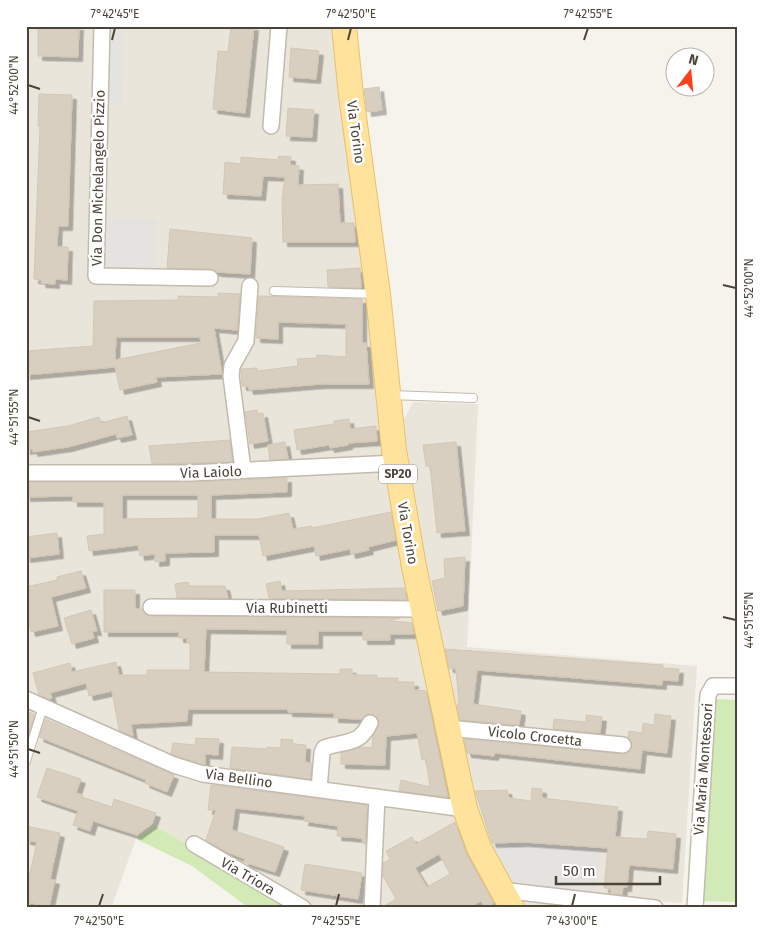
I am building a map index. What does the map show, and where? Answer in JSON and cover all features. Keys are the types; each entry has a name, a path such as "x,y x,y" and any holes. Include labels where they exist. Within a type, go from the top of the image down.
{"main road":[{"name":"Via Torino","path":"344,26 350,95 378,294 396,463 423,609 465,809 479,848 507,899"}],"street":[{"name":"Via Don Michelangelo Pizzio","path":"102,26 96,276 210,278"},
{"path":"271,126 279,26"},
{"path":"244,470 231,376 232,366 246,341 250,286"},
{"name":"Via Laiolo","path":"26,473 190,473 396,463"},
{"name":"Via Rubinetti","path":"151,607 423,609"},
{"name":"Via Maria Montessori","path":"695,908 708,695 713,686 737,686"},
{"name":"Via Bellino","path":"26,699 174,765 203,774 465,809"},
{"path":"319,789 324,748 357,740 364,736 370,723"},
{"name":"Vicolo Crocetta","path":"448,728 623,745"},
{"path":"372,908 376,797"},
{"name":"Via Triora","path":"194,844 303,908"},
{"path":"507,899 655,908"}],"lane":[{"path":"274,291 378,294"},
{"path":"388,395 473,398"},
{"path":"26,761 43,707"}],"shaded area":[{"path":"26,26 335,26 385,462 26,470"},
{"path":"111,26 123,26 122,106 110,105"},
{"path":"97,217 157,219 156,278 96,276"},
{"path":"413,402 478,404 467,647 697,666 682,903 597,896 510,885 482,837 443,675 403,422"},
{"path":"386,469 454,805 187,767 26,696 26,476"},
{"path":"26,705 194,776 461,814 506,908 298,908 155,826 136,839 111,908 26,908"},
{"path":"524,843 600,848 597,896 510,885 492,844"},
{"path":"514,897 607,908 520,908"}],"green space":[{"path":"713,699 737,700 737,790 735,812 737,812 737,902 699,901"},
{"path":"155,826 298,908 249,908 192,866 136,839"}],"building":[{"path":"38,26 79,26 78,57 38,56"},
{"path":"231,26 254,26 245,113 213,109 218,51 228,52"},
{"path":"291,48 319,51 316,79 289,77"},
{"path":"379,87 382,110 367,112 364,89"},
{"path":"39,94 72,95 68,226 58,226 57,247 68,247 67,280 55,279 55,284 41,283 42,280 34,279 40,126 38,126"},
{"path":"288,108 314,110 312,137 286,136"},
{"path":"279,156 291,157 290,165 299,166 298,185 338,184 340,223 354,223 355,242 283,242 282,199 285,177 263,176 261,196 223,194 225,162 241,164 241,157 278,160"},
{"path":"170,229 252,238 250,274 217,272 210,269 167,268"},
{"path":"360,268 361,288 328,287 327,270"},
{"path":"218,293 240,294 237,330 214,328 222,374 156,377 157,382 120,390 115,367 26,375 26,351 93,346 94,301 178,300 178,296 218,297","holes":["116,337 200,337 201,343 115,360"]},
{"path":"259,296 362,299 362,343 366,343 369,384 321,384 249,390 248,386 242,386 241,369 257,368 257,371 298,366 297,359 316,358 317,355 346,357 346,324 278,322 278,339 256,338"},
{"path":"257,410 258,414 263,413 268,441 250,444 245,412"},
{"path":"127,416 132,435 117,438 116,434 68,447 33,452 33,449 26,450 26,432 68,426 99,417 101,423"},
{"path":"349,419 350,429 376,426 377,441 348,443 348,445 330,448 329,445 297,450 294,430 334,424 334,421"},
{"path":"230,440 232,462 152,464 149,446"},
{"path":"285,442 288,459 270,460 268,445"},
{"path":"456,442 465,531 437,533 430,466 426,466 423,445"},
{"path":"287,478 287,492 211,495 211,519 258,519 289,513 293,529 312,526 312,528 391,512 396,540 368,547 369,550 351,554 350,549 316,556 314,546 263,556 259,535 214,535 214,552 165,553 165,561 155,562 155,554 140,556 138,545 89,551 87,536 104,534 104,502 73,502 73,496 26,497 26,482 189,482","holes":["122,495 198,495 198,518 122,519"]},
{"path":"57,533 59,554 26,558 26,537"},
{"path":"465,557 463,606 438,611 432,581 445,578 444,559"},
{"path":"81,571 86,588 51,597 58,626 31,632 26,609 26,587 57,580 57,577"},
{"path":"280,581 282,591 404,588 407,600 269,598 266,584"},
{"path":"188,582 189,586 225,586 228,598 177,598 175,584"},
{"path":"104,590 135,590 135,609 142,609 146,615 151,616 400,618 390,621 412,623 414,634 390,634 390,640 363,640 363,631 318,631 318,644 287,644 287,630 206,629 204,672 340,674 340,669 352,669 352,675 377,675 377,678 398,678 398,682 414,682 414,690 426,691 448,797 399,791 401,780 430,787 426,759 422,760 417,733 386,736 385,765 341,764 341,753 360,747 372,748 373,736 379,722 378,718 370,714 362,719 334,718 334,713 288,712 288,709 188,709 187,721 131,724 133,736 119,730 112,691 89,696 86,683 50,693 52,698 49,699 39,695 33,673 70,663 72,672 116,662 119,675 147,675 147,670 190,670 190,643 187,643 187,638 179,638 179,632 104,632"},
{"path":"91,610 97,631 92,631 94,638 72,644 64,618"},
{"path":"445,649 663,665 663,668 679,669 678,681 662,680 662,685 477,670 473,704 521,711 519,725 460,720 457,704 459,704 456,669 449,668"},
{"path":"26,711 35,715 29,733 26,732"},
{"path":"655,714 671,716 667,753 642,750 640,769 495,753 494,756 467,753 464,739 623,754 627,753 632,746 628,737 629,731 642,733 643,723 654,725"},
{"path":"586,715 602,717 600,733 553,729 554,719 586,722"},
{"path":"45,719 174,775 167,792 145,783 146,780 39,737"},
{"path":"196,738 219,739 218,755 205,754 205,765 171,754 173,743 195,745"},
{"path":"281,739 293,740 292,744 306,745 305,762 312,763 310,779 230,768 232,747 281,748"},
{"path":"47,768 81,779 76,793 83,795 82,797 112,807 114,799 156,813 152,824 137,835 93,821 90,831 73,825 78,811 37,797"},
{"path":"211,785 367,805 365,845 361,838 337,836 338,826 304,821 305,816 235,808 232,830 284,847 275,872 244,862 245,859 227,852 206,840 216,810 208,810"},
{"path":"532,788 542,789 542,798 618,807 615,837 647,839 648,831 676,834 673,869 629,865 627,887 623,887 622,895 611,893 611,889 604,888 608,848 524,842 492,843 475,791 507,790 509,798 531,801"},
{"path":"455,822 467,855 494,903 485,908 481,901 469,908 381,908 396,899 383,876 383,863 390,859 386,851 412,837 416,844","holes":["439,854 450,874 427,887 415,868"]},
{"path":"26,826 60,833 50,879 55,880 49,907 26,902 26,891 37,842 26,840"},
{"path":"305,864 362,873 358,899 301,890"}]}
